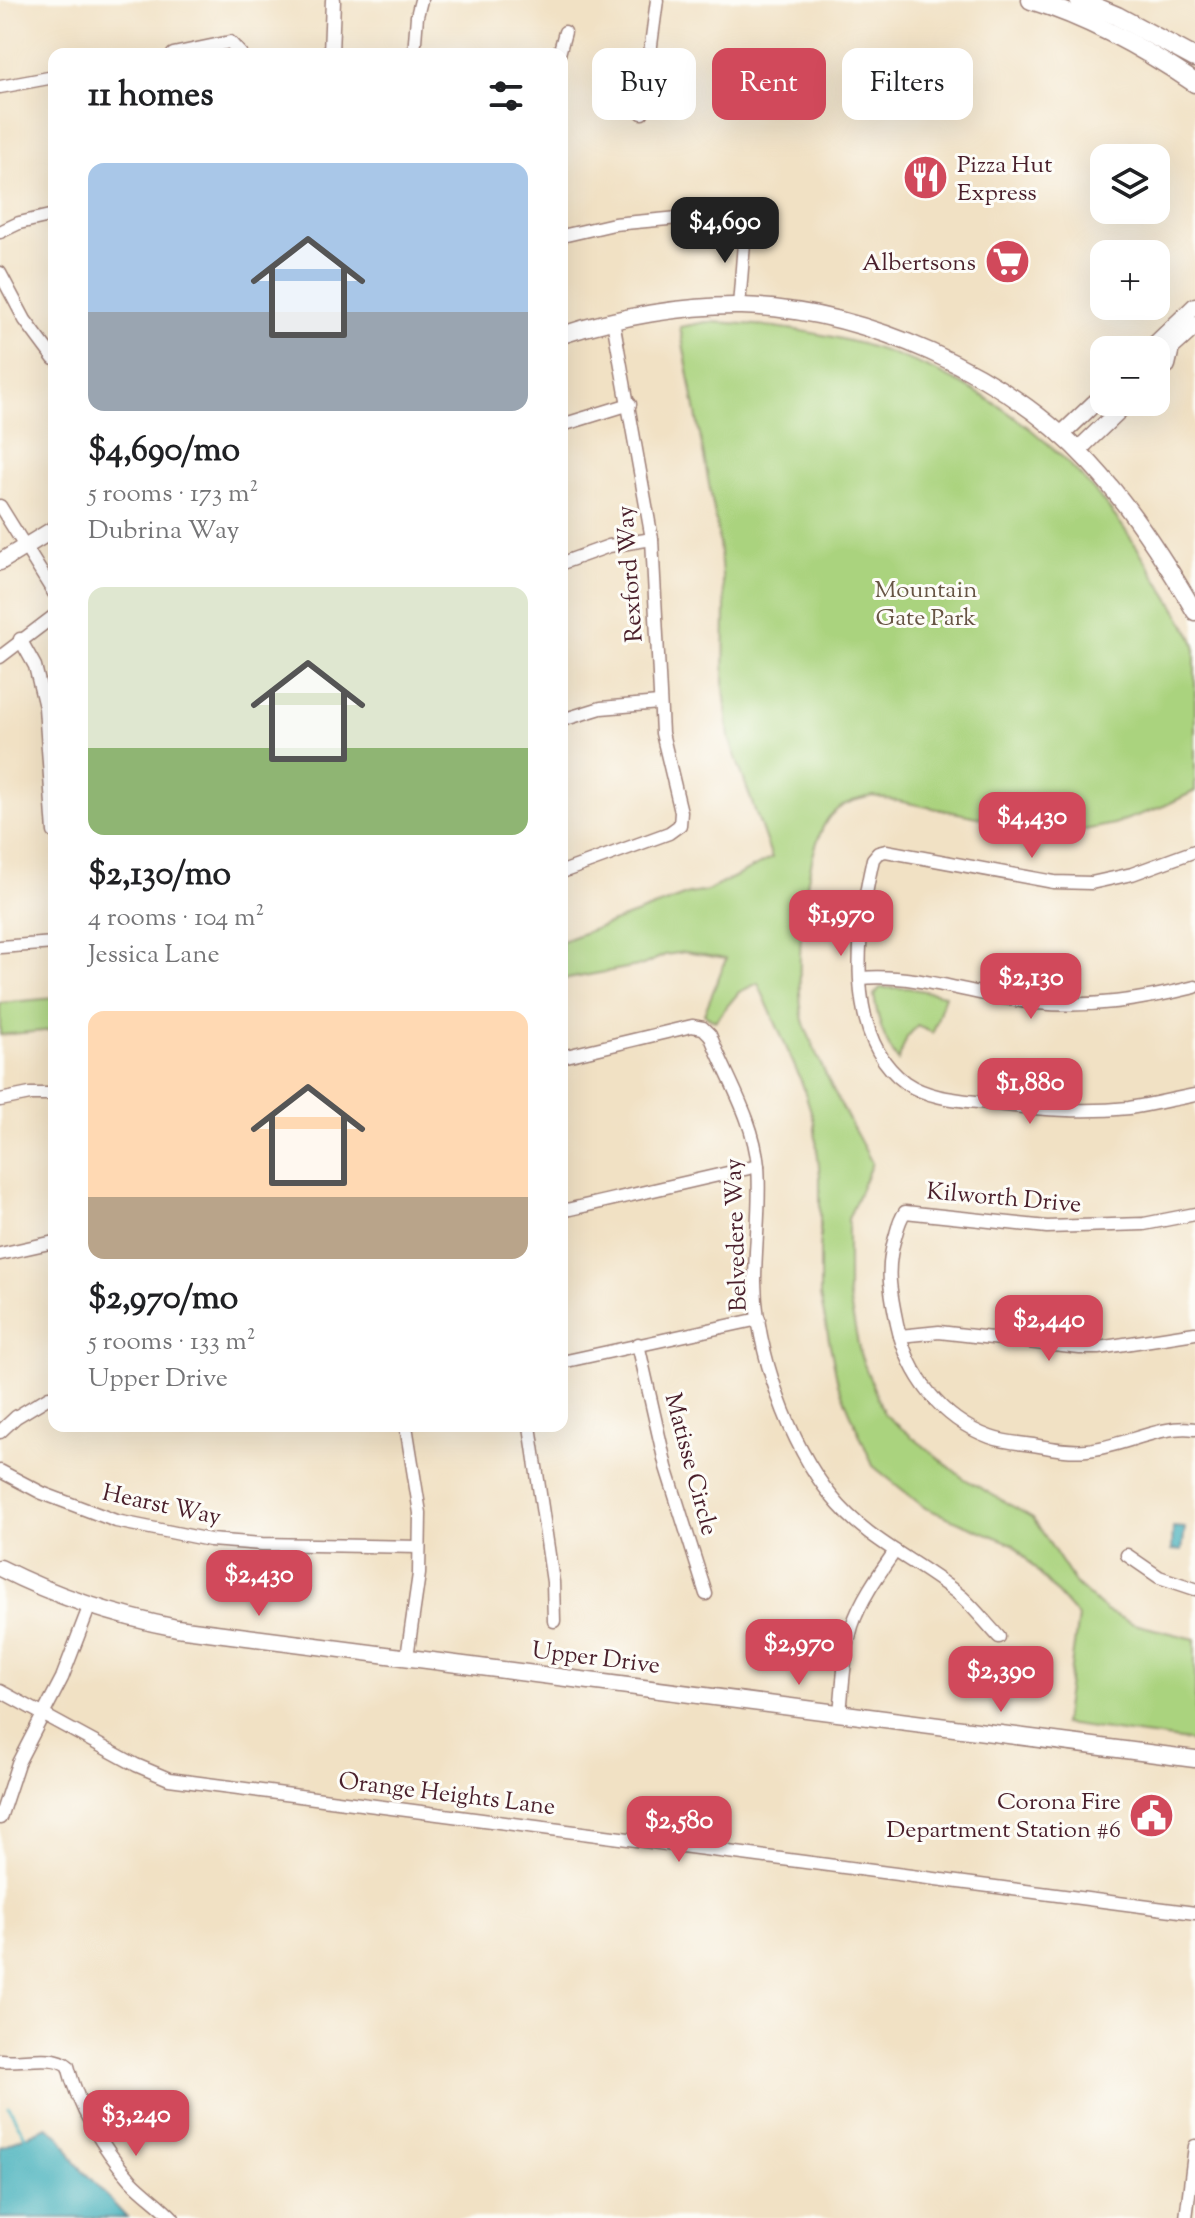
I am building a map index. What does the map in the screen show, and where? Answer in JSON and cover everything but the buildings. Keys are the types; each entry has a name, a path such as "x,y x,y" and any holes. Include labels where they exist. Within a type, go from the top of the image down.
{"main road":[{"path":"1031,0 1110,32 1195,83"},
{"path":"1079,0 1117,16 1195,58"},
{"path":"568,333 613,321 739,306 780,309 837,321 904,342 983,378 1078,450 1127,506 1195,612"},
{"path":"1163,336 1189,311"},
{"path":"1170,350 1191,330 1189,311"},
{"path":"1170,362 1195,339"},
{"path":"1061,435 1090,407"},
{"path":"1078,450 1113,416"},
{"path":"0,562 48,532"},
{"name":"Upper Drive","path":"0,1568 25,1581 90,1605 177,1628 1195,1759"}],"street":[{"path":"331,48 333,0"},
{"path":"414,48 421,0"},
{"path":"651,48 657,0"},
{"path":"561,48 565,32"},
{"path":"202,48 230,42 235,48"},
{"path":"0,87 48,78"},
{"path":"568,235 614,224 722,214 742,222 744,243 739,306"},
{"path":"0,232 19,223 48,216"},
{"path":"0,273 25,320 48,351"},
{"name":"Rexford Way","path":"568,870 669,833 680,825 681,812 668,767 659,703 652,539 613,321"},
{"path":"568,423 630,404"},
{"path":"0,506 48,583"},
{"path":"568,561 609,546 652,539"},
{"path":"0,657 48,620"},
{"path":"20,639 35,666 45,707 48,749"},
{"path":"568,718 601,708 659,703"},
{"path":"1195,851 1132,874 1091,883 1054,882 886,851 878,853 873,859 859,935 866,1025 872,1041 885,1064 906,1083 929,1094 1075,1111 1132,1107 1195,1095"},
{"path":"0,947 48,943"},
{"path":"861,978 910,978 1035,1003 1090,1006 1140,1000 1195,987"},
{"name":"Belvedere Way","path":"568,1056 692,1026 703,1028 710,1035 749,1125 758,1166 755,1286 759,1319 780,1401 805,1457 854,1523 962,1598 999,1637"},
{"path":"0,1100 48,1094"},
{"path":"568,1210 758,1166"},
{"name":"Kilworth Drive","path":"900,1336 888,1271 889,1258 905,1212 1047,1227 1144,1224 1195,1214"},
{"path":"0,1254 48,1243"},
{"path":"568,1361 759,1319"},
{"path":"1195,1333 1099,1348 939,1332 900,1336 910,1366 934,1399 972,1430 994,1439 1085,1451 1167,1431 1195,1429"},
{"name":"Matisse Circle","path":"638,1344 666,1467 706,1594"},
{"path":"0,1432 16,1417 48,1398"},
{"path":"407,1432 420,1513 419,1574 407,1657"},
{"path":"531,1432 553,1582 554,1621"},
{"name":"Hearst Way","path":"0,1471 42,1493 116,1521 210,1540 419,1547"},
{"path":"840,1713 846,1655 853,1625 865,1597 895,1551"},
{"path":"1127,1555 1159,1577 1195,1589"},
{"path":"0,1818 18,1763 62,1678 90,1605"},
{"name":"Orange Heights Lane","path":"0,1691 136,1765 169,1779 1195,1913"},
{"path":"0,2060 63,2061 68,2066 84,2109 117,2164 173,2218"},
{"path":"1186,2218 1195,2146"}],"green space":[{"name":"Mountain Gate Park","path":"706,322 777,327 843,339 906,358 964,385 1018,419 1067,462 1112,512 1176,608 1195,645 1195,791 1164,806 1114,824 1079,831 1042,830 873,796 850,802 830,816 821,832 807,884 800,946 800,1001 805,1027 827,1078 872,1163 848,1219 848,1293 860,1354 884,1414 963,1478 1033,1518 1076,1584 1106,1611 1134,1624 1195,1639 1195,1742 1063,1724 1078,1617 1013,1544 925,1508 873,1466 838,1384 820,1296 820,1176 814,1121 802,1083 758,983 739,992 715,1021 704,1014 726,959 685,952 665,955 643,965 568,979 568,939 689,894 707,891 772,858 729,738 724,687 725,606 718,533 680,327"},
{"path":"880,988 908,988 945,995 933,1033 917,1026 907,1037 898,1061 877,1013 874,995"},
{"path":"48,999 48,1031 0,1035 0,1003"}],"water":[{"path":"1173,1527 1185,1528 1182,1551 1172,1550"},
{"path":"47,2127 60,2136 76,2163 127,2218 0,2218 0,2147"}],"waterway":[{"path":"9,2107 27,2140"}],"place":[{"name":"Pizza Hut Express","path":"926,178"},
{"name":"Albertsons","path":"1007,262"},
{"name":"Corona Fire Department Station #6","path":"1152,1815"}]}
